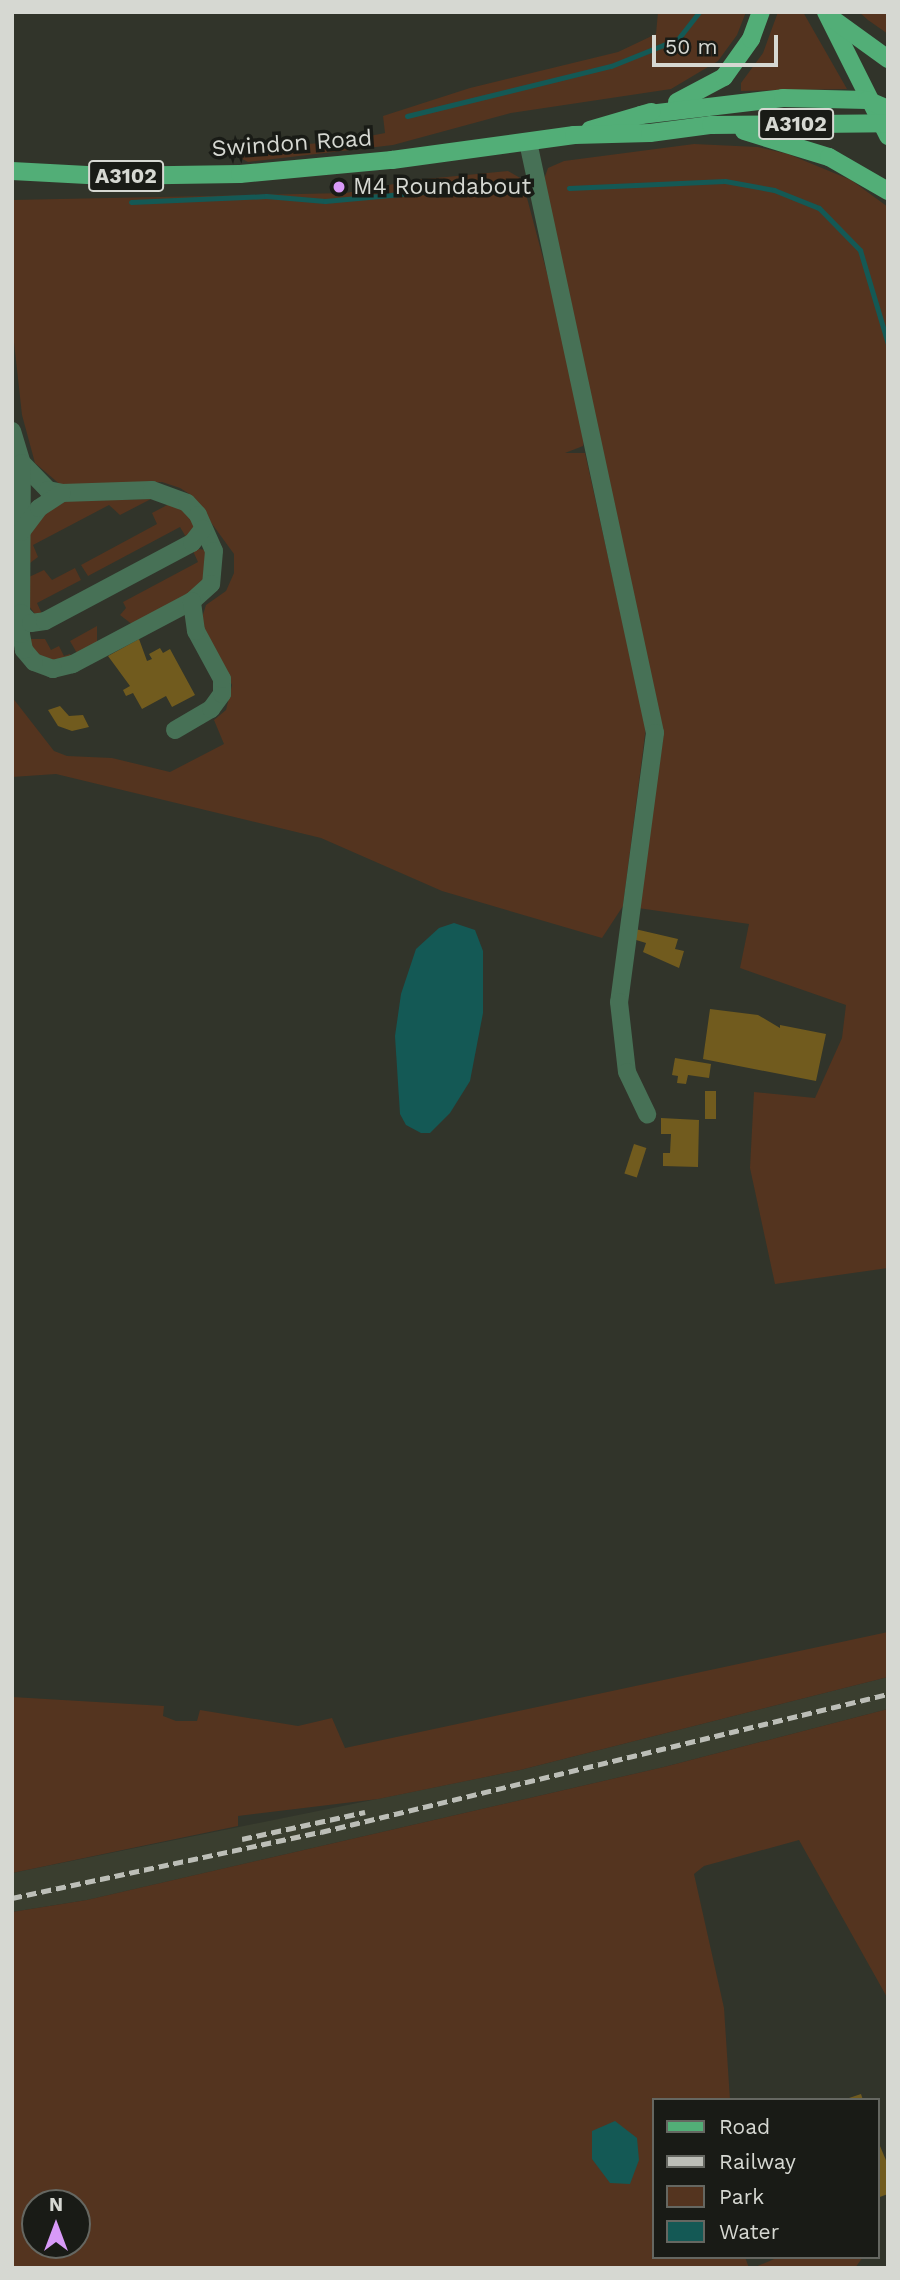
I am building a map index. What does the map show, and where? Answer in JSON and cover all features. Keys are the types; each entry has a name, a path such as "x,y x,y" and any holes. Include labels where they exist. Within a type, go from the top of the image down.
{"main road":[{"name":"Swindon Road","path":"574,135 697,95 724,77 751,39 761,12"},
{"path":"826,12 888,59"},
{"path":"826,12 867,100 886,123"},
{"path":"641,115 755,99 867,100"},
{"name":"Swindon Road","path":"12,171 106,176 240,174 574,135 641,134 710,125 886,123"},
{"path":"710,125 802,147 845,164 888,191"}],"lane":[{"path":"528,142 655,733 619,1002 627,1072 647,1114"},
{"path":"12,431 22,463 21,641 28,657 53,669 84,659 192,601 211,584 215,570 214,551 198,515 187,503 161,491 62,494 41,485 22,463"},
{"path":"21,532 39,508 62,494"},
{"path":"21,613 31,623 45,621 192,543 203,529"},
{"path":"175,730 211,709 222,694 222,679 196,631 192,601"}],"shaded area":[{"path":"888,1677 888,1709 664,1767 87,1900 12,1912 12,1873 520,1770"}],"green space":[{"path":"658,12 746,12 737,35 718,61 671,89 511,113 393,145 248,162 223,149 339,142 385,133 383,116 470,88 618,52 656,34"},
{"path":"778,12 803,12 847,89 741,91 741,83 763,53"},
{"path":"859,12 888,12 888,34 868,20"},
{"path":"694,144 758,147 788,154 851,180 888,207 888,1268 775,1284 750,1168 754,1092 815,1098 842,1038 846,1005 740,968 749,924 638,908 663,739 544,179 548,168 564,161"},
{"path":"508,171 522,179 561,326 585,432 583,446 565,453 585,453 646,727 623,906 602,938 442,891 321,838 56,774 12,777 12,697 54,751 67,756 112,758 170,772 224,744 214,720 226,710 232,685 200,624 206,605 226,591 234,573 234,554 191,495 180,488 162,482 63,487 35,463 22,415 12,324 12,200 346,193 415,180"},
{"path":"151,499 120,515 109,505 33,545 38,557 30,563 29,534 38,517 66,501"},
{"path":"171,503 194,518 194,531 186,537 180,527 88,576 81,565 157,524 152,513"},
{"path":"205,550 207,576 196,592 133,625 120,615 126,608 123,602 198,562 193,551"},
{"path":"75,568 81,580 37,603 42,614 35,614 29,606 29,577 44,570 52,580"},
{"path":"97,626 97,645 78,655 70,641"},
{"path":"30,639 45,639 51,650 59,646 64,656 70,654 73,658 51,663 32,651"},
{"path":"888,1632 888,1677 520,1770 378,1799 238,1816 238,1826 12,1873 12,1697 164,1706 163,1716 176,1721 197,1721 200,1710 298,1726 332,1718 345,1748"},
{"path":"888,1709 888,1999 799,1840 704,1866 694,1874 724,2008 730,2098 652,2098 652,2259 746,2259 749,2268 12,2268 12,1912 87,1900 664,1767"},
{"path":"774,2259 862,2259 855,2268 753,2268"}],"water":[{"path":"454,923 475,930 483,951 483,1013 470,1081 450,1113 430,1133 421,1133 406,1125 400,1114 395,1036 401,994 416,949 439,928"},
{"path":"615,2121 637,2138 639,2160 630,2184 610,2183 592,2159 592,2131"}],"building":[{"path":"139,639 147,661 152,659 149,654 160,648 163,653 170,649 195,695 172,707 166,696 142,709 133,693 126,696 123,690 130,686 108,656"},
{"path":"60,706 69,716 83,715 89,727 72,731 58,726 48,710"},
{"path":"635,929 678,939 675,949 684,951 679,968 643,952 646,943 633,939"},
{"path":"710,1009 758,1015 780,1028 780,1025 826,1034 816,1081 703,1059"},
{"path":"675,1058 711,1064 709,1078 688,1075 686,1084 677,1083 678,1076 672,1075"},
{"path":"705,1091 716,1091 716,1119 705,1119"},
{"path":"661,1118 699,1120 698,1167 663,1166 663,1153 670,1153 671,1134 661,1134"},
{"path":"634,1144 646,1148 637,1177 624,1173"},
{"path":"879,2144 888,2165 888,2194 879,2197"}],"waterway":[{"path":"407,116 611,66 678,39 699,12"},
{"path":"569,188 725,181 774,190 819,208 860,250 888,344"},
{"path":"131,202 266,196 325,201 444,190 502,190"}],"railway":[{"path":"12,1898 321,1832 888,1694"},
{"path":"242,1839 365,1812"}],"place":[{"name":"M4 Roundabout","path":"339,187"}]}
